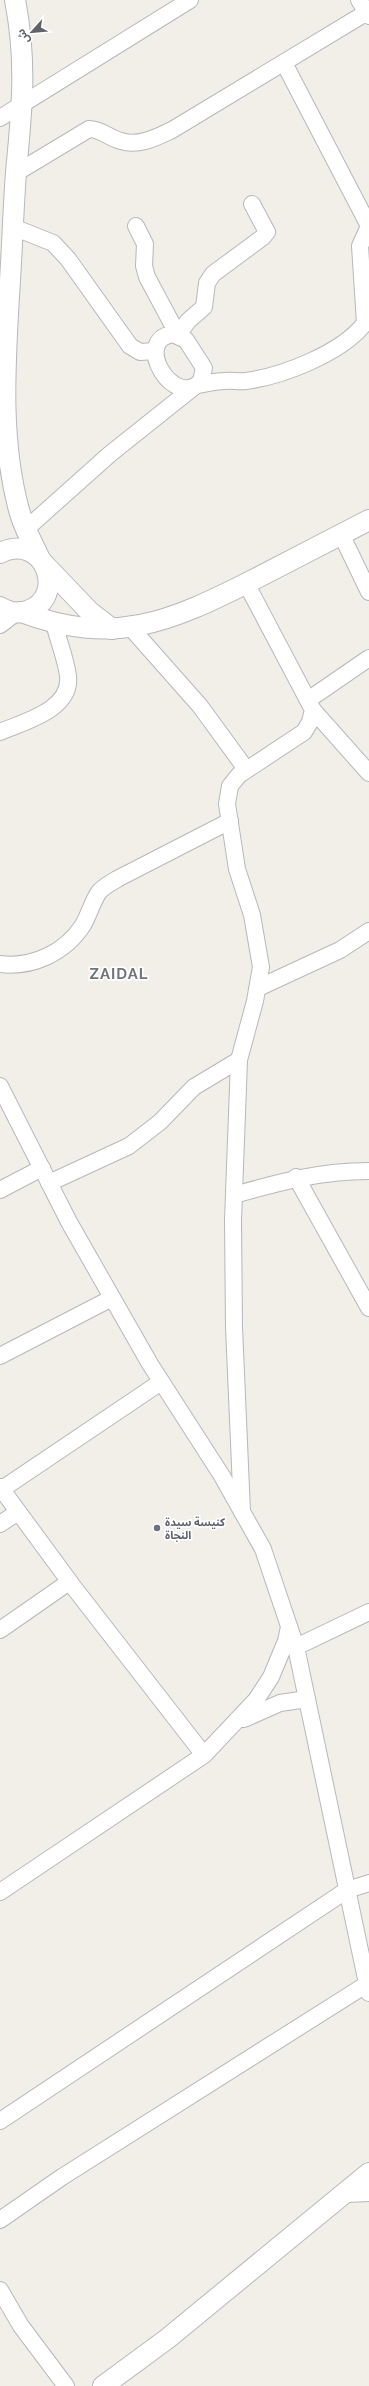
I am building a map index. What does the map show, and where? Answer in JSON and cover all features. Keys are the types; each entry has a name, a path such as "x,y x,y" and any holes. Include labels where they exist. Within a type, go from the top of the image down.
{"street":[{"path":"0,625 13,611 36,606 46,595 49,580 19,510 10,468 4,376 16,173 23,104 24,64 15,0"},
{"path":"0,118 190,0"},
{"path":"16,173 89,129 96,129 122,142 134,143 150,140 172,130 284,63 366,10"},
{"path":"178,335 164,336 158,342 155,351 156,360 173,384 181,389 224,380 245,381 270,376 299,366 356,334 364,323 360,246 369,226 284,63"},
{"path":"178,335 188,321 204,308 207,283 213,274 263,237 267,232 252,204"},
{"path":"26,529 110,454 196,386 203,377 202,364 186,340 178,335 147,277 144,266 145,244 136,226"},
{"path":"13,227 53,243 68,260 130,346 140,352 155,351"},
{"path":"4,551 17,524 19,510"},
{"path":"13,611 54,623 74,627 121,628 156,623 185,613 369,520"},
{"path":"341,534 369,592"},
{"path":"4,551 24,549 42,561 90,612 121,628 200,706 246,769"},
{"path":"246,583 310,705 369,773"},
{"path":"0,732 56,705 66,691 68,677 54,623"},
{"path":"310,705 369,658"},
{"path":"242,1512 234,1327 234,1195 239,1060 258,988 261,967 252,915 237,869 227,804 230,786 246,769 304,732 310,722 310,705"},
{"path":"0,964 13,966 34,963 46,957 65,944 82,926 100,891 117,879 230,821"},
{"path":"258,988 340,950 369,931"},
{"path":"49,1183 128,1146 160,1122 194,1087 239,1060"},
{"path":"0,1086 49,1183 112,1298 161,1382 222,1476 263,1549 296,1647 368,1988 62,2177 0,2220"},
{"path":"0,1190 42,1168"},
{"path":"234,1195 296,1177 339,1171 369,1171"},
{"path":"296,1177 369,1308"},
{"path":"0,1356 112,1298"},
{"path":"161,1382 1,1488 70,1582 204,1755"},
{"path":"0,1524 18,1512"},
{"path":"0,1630 70,1582"},
{"path":"296,1647 369,1612"},
{"path":"0,1892 204,1755 256,1700 271,1677 286,1641 289,1626"},
{"path":"234,1724 280,1703 306,1699"},
{"path":"0,2121 347,1890 369,1883"},
{"path":"103,2386 167,2339 369,2174"},
{"path":"346,2194 369,2193"},
{"path":"0,2290 21,2326 66,2386"}],"place":[{"name":"كنيسة سيدة النجاة","path":"157,1528"}],"district":[{"name":"ZAIDAL","path":"119,974"}]}
